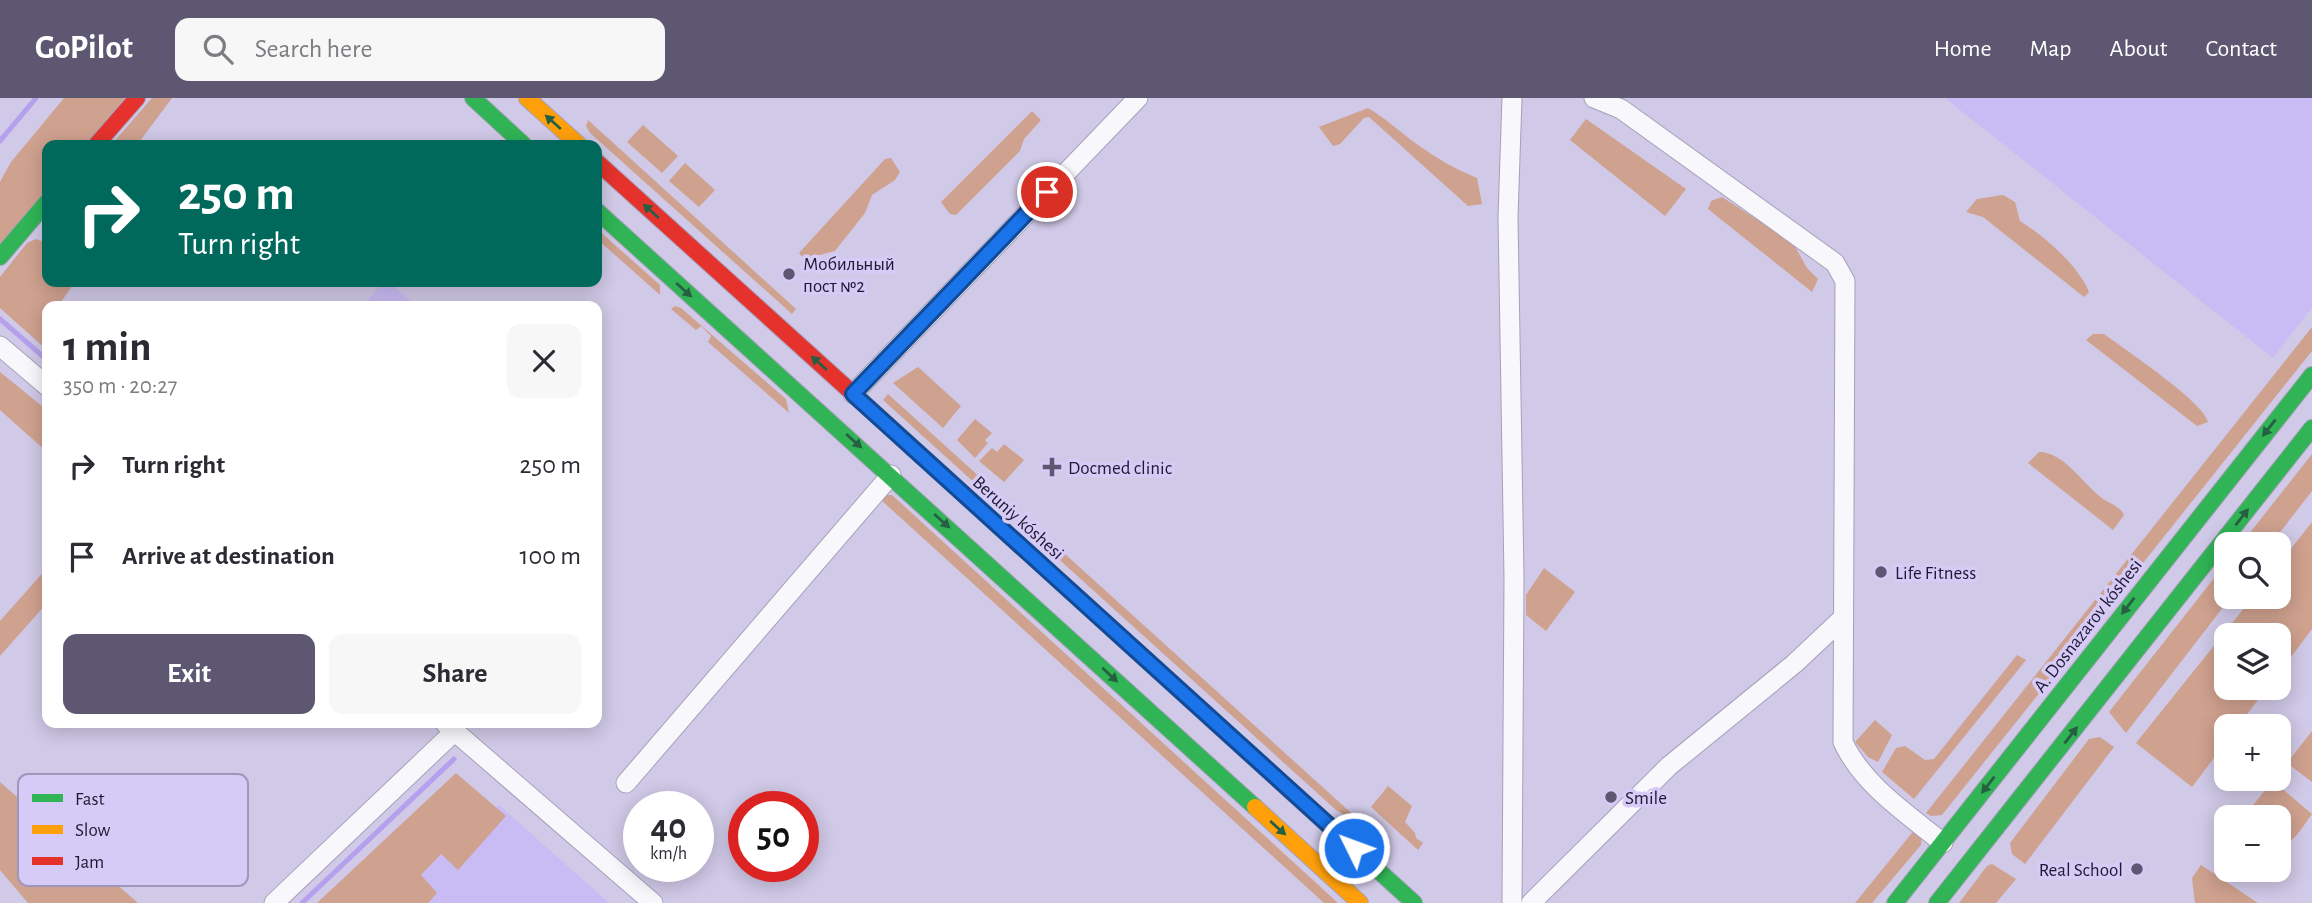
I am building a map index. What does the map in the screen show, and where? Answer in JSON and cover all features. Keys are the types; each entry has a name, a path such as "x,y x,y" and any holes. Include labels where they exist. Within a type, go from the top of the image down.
{"main road":[{"path":"100,140 137,98"},
{"path":"473,98 519,140"},
{"path":"527,98 573,140"},
{"name":"Beruniy kóshesi","path":"602,167 853,394 998,548 1360,903"},
{"path":"0,257 42,208"},
{"name":"Beruniy kóshesi","path":"602,215 891,475 998,548 1414,903"},
{"name":"A. Dosnazarov kóshesi","path":"1895,903 2312,375"},
{"path":"1937,903 2312,428"}],"street":[{"path":"853,394 1138,98"},
{"path":"1511,98 1508,217 1514,576 1512,903"},
{"path":"1594,98 1621,109 1835,263 1844,282 1843,742 1851,760 1871,783 1943,843"},
{"path":"0,346 42,382"},
{"path":"626,783 891,475"},
{"path":"1531,903 1668,766 1794,664 1843,618"},
{"path":"274,903 449,728"},
{"path":"451,728 653,903"}],"shaded area":[{"path":"64,98 125,98 89,140 42,140 42,195 0,245 0,182 11,162"},
{"path":"152,98 172,98 141,140 115,140"},
{"path":"1945,98 2312,98 2312,307 2273,358"},
{"path":"1368,108 1432,155 1477,178 1482,204 1468,206 1369,117 1364,118 1340,144 1333,146 1319,127"},
{"path":"1032,111 1041,120 1024,139 1020,151 956,215 950,214 941,202"},
{"path":"1586,119 1686,189 1665,216 1570,140"},
{"path":"588,120 796,309 792,314 602,144 602,140 598,140 590,133 586,126"},
{"path":"643,125 678,156 662,173 627,142"},
{"path":"891,158 900,172 895,180 872,195 865,213 835,251 804,259 799,253 885,159"},
{"path":"685,163 715,190 699,207 669,181"},
{"path":"2003,195 2015,202 2020,221 2050,243 2077,272 2089,292 2084,297 1983,217 1966,212 1977,199"},
{"path":"1722,197 1793,243 1807,268 1818,279 1812,292 1708,209 1711,201"},
{"path":"602,233 660,285 660,295 602,243"},
{"path":"36,239 42,241 42,287 71,287 62,301 42,301 42,346 0,308 0,277 27,243"},
{"path":"379,287 394,287 411,301 367,301"},
{"path":"675,306 681,308 786,399 789,413 708,342 711,336 701,326 696,330 671,309"},
{"path":"2312,327 2312,351 1942,815 1931,816 1926,813"},
{"path":"2093,334 2104,334 2162,376 2193,402 2208,422 2197,426 2086,340"},
{"path":"918,367 961,406 943,428 893,383"},
{"path":"0,372 42,406 42,448 0,410"},
{"path":"888,394 1370,830 1336,810 883,400"},
{"path":"975,419 992,433 985,440 988,443 975,458 957,440"},
{"path":"1004,444 1024,460 1004,482 979,461 992,448 997,452"},
{"path":"2039,452 2057,457 2102,498 2120,509 2124,515 2113,530 2028,463"},
{"path":"2312,454 2312,491 2280,532 2250,532"},
{"path":"892,495 1338,903 1324,903 880,499"},
{"path":"2312,522 2312,629 2291,657 2291,623 2232,623 2243,609 2291,609 2291,549"},
{"path":"1544,568 1575,592 1546,631 1526,615 1526,595"},
{"path":"42,574 42,609 0,656 0,621"},
{"path":"2214,578 2214,609 2222,609 2126,733 2109,712"},
{"path":"2214,646 2214,700 2258,700 2247,714 2214,714 2214,758 2192,787 2136,743"},
{"path":"2017,655 2026,660 1914,799 1882,772 1896,748 1905,746 1925,760 1934,759"},
{"path":"1875,720 1892,735 1878,762 1868,757 1855,742"},
{"path":"2312,731 2312,782 2291,766 2291,758"},
{"path":"2100,737 2114,747 2025,864 2012,854 2010,843 2089,739"},
{"path":"456,773 506,816 458,870 441,854 421,875 437,893 428,903 317,903"},
{"path":"0,782 18,798 18,886 119,886 138,903 28,903 0,870"},
{"path":"1388,786 1412,806 1405,822 1423,843 1418,850 1371,807"},
{"path":"2265,791 2285,791 2312,814 2291,840 2291,805 2253,805"},
{"path":"499,805 609,903 413,903 418,875 444,849 453,856"},
{"path":"1916,828 1922,834 1921,845 1872,903 1855,903"},
{"path":"1992,864 2016,879 1996,903 1959,903 1987,866"},
{"path":"2201,865 2214,874 2214,882 2226,882 2258,903 2195,903 2192,878"}],"waterway":[{"path":"0,141 36,98"},
{"path":"0,319 42,356"},
{"path":"302,903 454,759"}],"traffic: fast":[{"path":"473,98 519,140"},
{"path":"0,257 42,208"},
{"path":"602,216 1255,807"},
{"path":"1895,903 2312,375"},
{"path":"859,399 1414,903"},
{"path":"1937,903 2312,428"}],"traffic: slow":[{"path":"527,98 573,140"},
{"path":"1255,807 1360,903"}],"traffic: jam":[{"path":"100,140 137,98"},
{"path":"602,167 859,399"}],"place":[{"name":"Мобильный пост №2","path":"789,274"},
{"name":"Docmed clinic","path":"1052,467"},
{"name":"Life Fitness","path":"1881,572"},
{"name":"Smile","path":"1611,797"},
{"name":"Real School","path":"2137,869"}],"route":[{"path":"1047,192 853,394 1354,848"}]}
